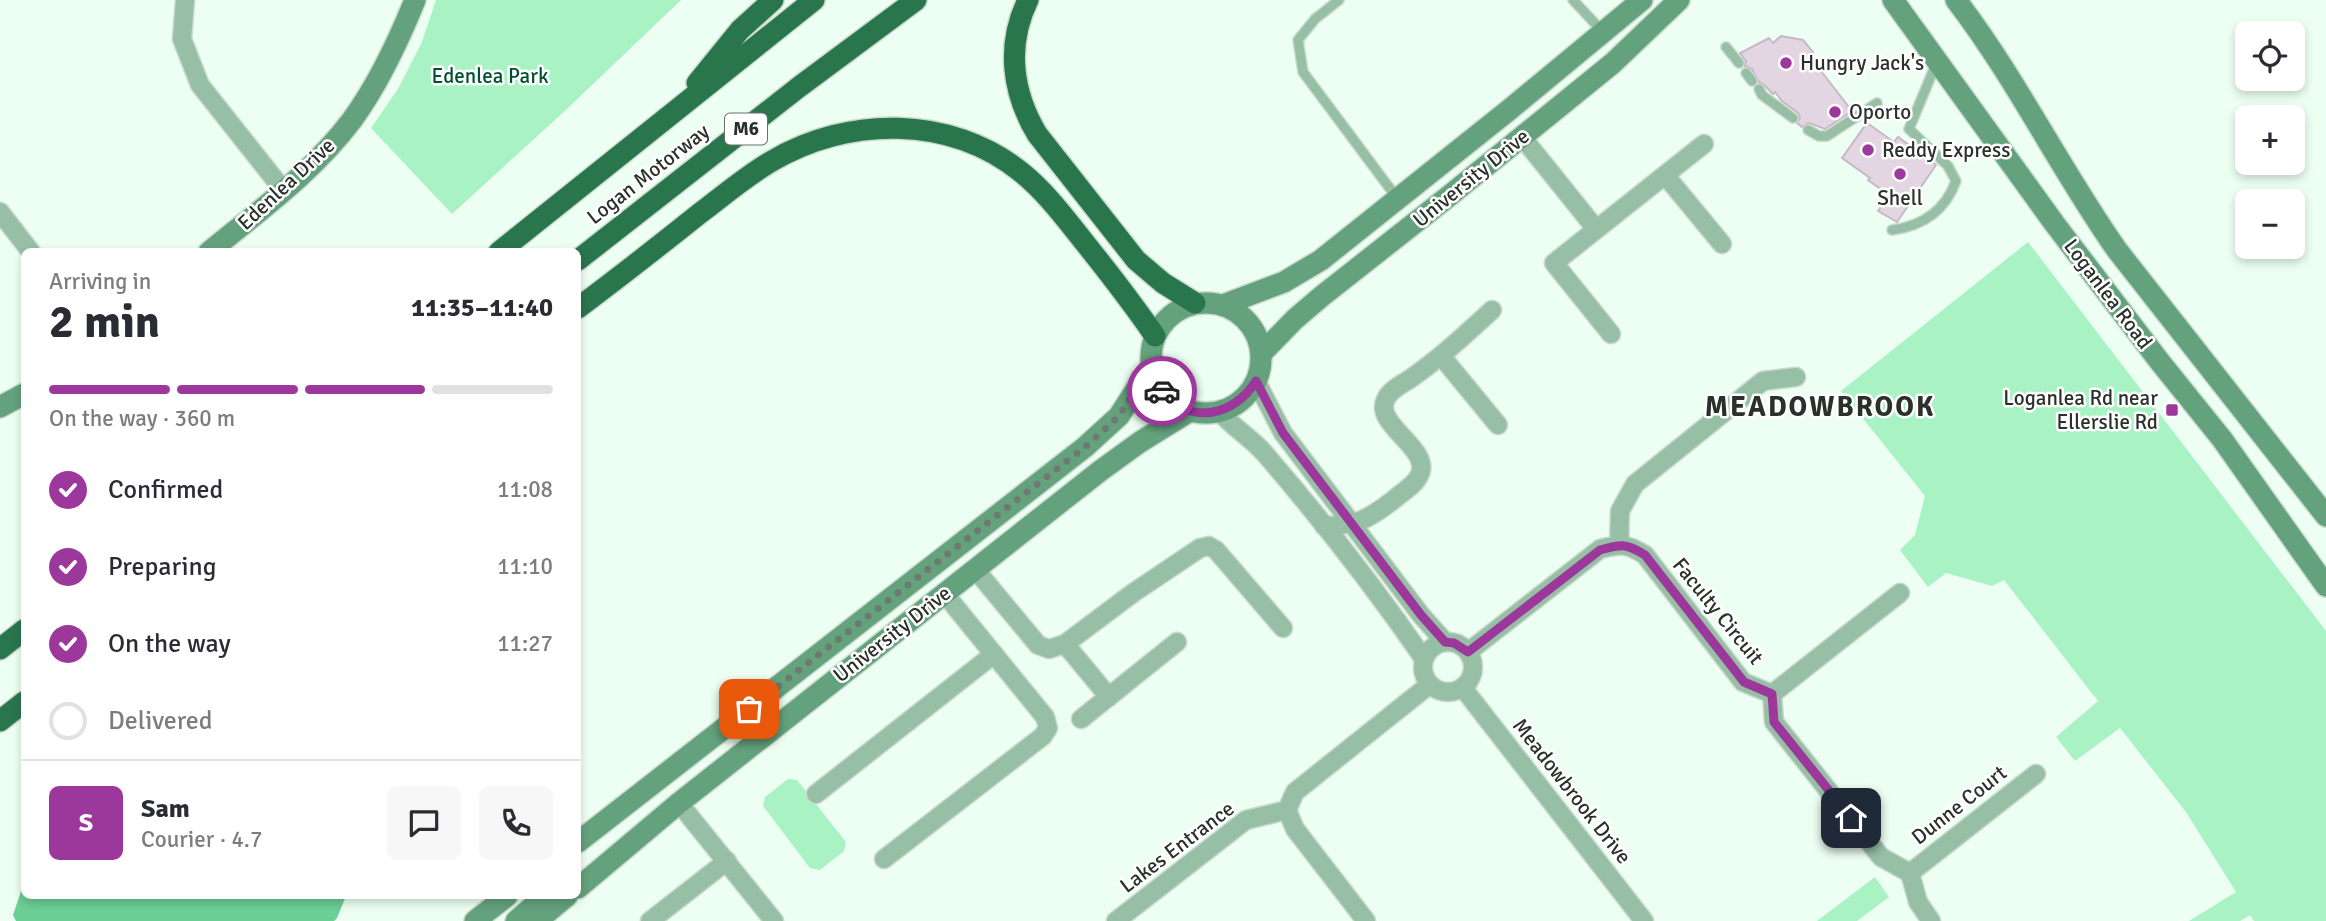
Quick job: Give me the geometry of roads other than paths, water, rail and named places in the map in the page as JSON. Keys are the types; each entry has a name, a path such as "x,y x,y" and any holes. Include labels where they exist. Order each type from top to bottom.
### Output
{"highway":[{"path":"671,114 740,30 773,0"},
{"name":"Logan Motorway","path":"504,248 814,0"},
{"name":"Logan Motorway","path":"581,258 916,0"},
{"path":"1028,0 1018,26 1014,63 1025,114 1037,134 1136,260 1163,283 1195,303"},
{"path":"581,307 770,162 820,138 879,127 906,128 936,132 965,141 993,154 1019,171 1054,205 1126,294 1155,336"},
{"path":"0,649 21,632"},
{"path":"0,721 21,705"}],"main road":[{"name":"Edenlea Drive","path":"214,248 284,191 312,165 352,120 375,85 415,0"},
{"name":"University Drive","path":"1223,304 1265,290 1301,273 1398,199 1642,0"},
{"name":"University Drive","path":"1262,353 1313,304 1613,63 1679,0"},
{"name":"Loganlea Road","path":"1956,0 2117,250 2326,516"},
{"name":"Loganlea Road","path":"1893,1 1938,59 2054,223 2222,439 2326,586"},
{"path":"1195,303 1223,304 1238,312 1250,323 1258,337 1262,353 1261,368 1247,395 1234,405 1219,411 1190,411 1176,404 1164,394 1151,366 1151,350 1155,336 1165,321 1179,310 1195,303"},
{"name":"University Drive","path":"581,840 1085,447 1119,416 1151,366"},
{"path":"0,407 21,396"},
{"name":"University Drive","path":"581,885 679,803 1100,471 1190,411"},
{"name":"University Drive","path":"581,878 601,868"},
{"path":"475,921 503,899"},
{"path":"516,921 542,899"},
{"path":"537,921 563,899"}],"street":[{"path":"185,0 182,39 200,85 284,191"},
{"path":"1522,137 1596,229"},
{"path":"1611,334 1554,263 1704,144"},
{"path":"1665,175 1722,244"},
{"path":"0,212 28,248"},
{"path":"1324,526 1352,525 1375,514 1415,482 1421,474 1421,463 1416,452 1386,417 1383,406 1387,395 1442,357 1492,310"},
{"path":"1442,357 1498,425"},
{"path":"1468,652 1600,550 1619,545 1620,511 1635,484 1763,381 1796,377"},
{"path":"1256,381 1283,433 1421,615 1445,642"},
{"path":"1219,411 1265,454 1324,526 1424,659"},
{"name":"Faculty Circuit","path":"1619,545 1630,545 1645,555 1744,682 1772,694"},
{"path":"975,569 1038,645 1049,649 1065,644 1133,593 1200,548 1209,546 1216,550 1283,628"},
{"path":"884,859 1043,737 1048,728 1045,717 944,593"},
{"path":"1900,593 1772,694 1774,722 1881,857 1910,873 1918,902 1931,921"},
{"path":"1081,719 1177,642"},
{"path":"1445,642 1454,643 1468,652 1472,659 1473,673 1469,682 1452,693 1443,693 1429,685 1422,669 1424,659 1435,645 1445,642"},
{"path":"1065,644 1109,697"},
{"path":"816,794 994,654"},
{"path":"1366,921 1295,829 1287,810 1295,792 1429,685"},
{"name":"Meadowbrook Drive","path":"1463,688 1644,921"},
{"name":"Dunne Court","path":"1910,873 2036,774"},
{"path":"679,803 774,921"},
{"name":"Lakes Entrance","path":"1116,921 1246,820 1287,810"},
{"path":"650,921 727,860"}],"lane":[{"path":"1339,0 1315,19 1298,40 1303,72 1398,199"},
{"path":"1573,0 1603,33"},
{"path":"1726,47 1739,63"},
{"path":"1892,230 1912,227 1941,208 1956,181 1948,166 1909,129 1938,59"},
{"path":"1746,73 1762,94 1793,118"},
{"path":"1808,130 1819,136 1827,136 1877,103"}],"place":[{"name":"Hungry Jack's","path":"1786,63"},
{"name":"Oporto","path":"1835,112"},
{"name":"Reddy Express","path":"1868,150"},
{"name":"Shell","path":"1900,174"},
{"name":"Loganlea Rd near Ellerslie Rd","path":"2172,410"}],"district":[{"name":"MEADOWBROOK","path":"1820,407"}],"park label":[{"name":"Edenlea Park","path":"490,76"}]}
